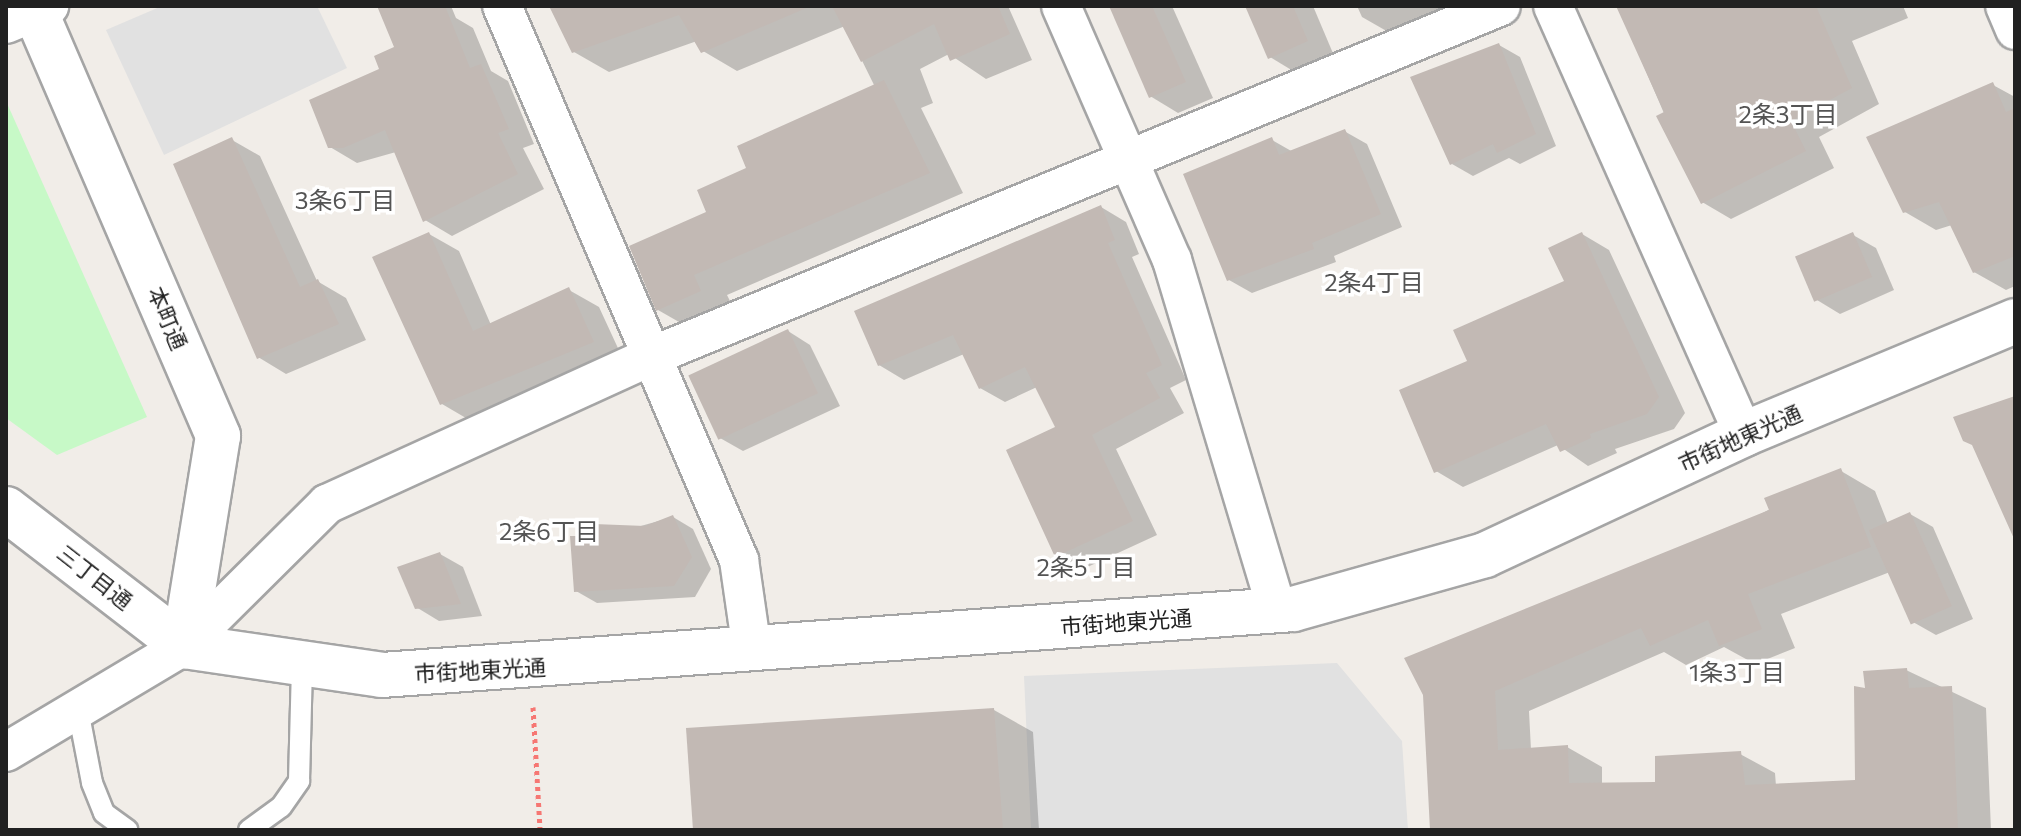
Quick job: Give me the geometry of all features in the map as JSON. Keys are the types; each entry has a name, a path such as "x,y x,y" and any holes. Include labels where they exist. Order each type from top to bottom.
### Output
{"street":[{"path":"502,6 739,560 752,650"},
{"path":"1061,6 1172,260 1277,610"},
{"path":"6,752 184,646 327,504 652,356 1501,6"},
{"path":"1553,6 1744,434"},
{"path":"2005,6 2015,30"},
{"name":"本町通","path":"31,12 218,436 184,646"},
{"name":"市街地東光通","path":"184,646 382,675 1277,610 1485,555 1744,434 2015,321"},
{"name":"三丁目通","path":"6,509 184,646"}],"lane":[{"path":"249,830 281,807 299,781 302,665"},
{"path":"78,710 104,813 127,830"}],"path":[{"path":"533,706 540,830"}],"green space":[{"path":"6,101 147,417 57,455 6,418"}],"shaded area":[{"path":"162,6 317,6 347,68 164,155 106,30"},
{"path":"1337,663 1402,741 1408,830 1031,830 1024,676"}],"building":[{"path":"377,6 445,6 470,68 481,64 509,129 498,133 518,174 423,222 385,130 343,148 328,148 309,100 379,69 374,56 394,47"},
{"path":"549,6 811,6 701,53 679,15 572,53"},
{"path":"832,6 998,6 1010,34 950,61 934,24 861,62"},
{"path":"1109,6 1152,6 1186,82 1149,98"},
{"path":"1245,6 1293,6 1308,41 1268,59"},
{"path":"1616,6 1816,6 1852,88 1791,121 1806,151 1701,204 1656,116 1664,112"},
{"path":"1499,43 1536,134 1497,153 1493,144 1450,165 1410,77"},
{"path":"884,80 930,173 694,275 701,291 656,311 629,246 706,212 697,190 746,168 737,146"},
{"path":"1993,82 2006,112 2015,108 2015,256 1973,273 1939,202 1903,213 1866,137"},
{"path":"1345,129 1381,214 1312,243 1314,249 1227,281 1183,174 1272,137 1279,155"},
{"path":"232,137 300,287 318,279 339,324 257,359 173,164"},
{"path":"1101,205 1115,240 1108,243 1162,365 1146,373 1160,398 1092,435 1133,521 1055,557 1006,450 1055,427 1025,367 979,389 953,335 878,366 854,311"},
{"path":"429,232 473,331 569,287 594,342 440,405 372,257"},
{"path":"1582,232 1659,397 1647,414 1590,434 1591,438 1560,452 1546,424 1434,473 1399,390 1467,361 1453,330 1564,281 1548,248"},
{"path":"1853,232 1872,277 1814,302 1795,257"},
{"path":"788,329 818,393 718,440 688,375"},
{"path":"2015,396 2015,541 1972,445 1963,441 1953,417"},
{"path":"1841,468 1871,547 1748,594 1762,629 1719,646 1708,620 1650,646 1641,628 1495,691 1498,750 1568,745 1569,783 1655,782 1655,756 1741,751 1745,785 1855,780 1854,686 1865,688 1863,671 1907,668 1909,688 1952,686 1958,830 1430,830 1423,695 1404,658 1769,510 1764,498"},
{"path":"1910,512 1952,606 1911,624 1869,530"},
{"path":"673,515 692,557 674,586 574,592 570,536 592,536 594,524 645,526"},
{"path":"440,552 461,604 415,609 397,567"},
{"path":"994,708 1003,830 693,830 686,728"}],"district":[{"name":"2条3丁目","path":"1788,114"},
{"name":"3条6丁目","path":"345,200"},
{"name":"2条4丁目","path":"1374,282"},
{"name":"2条6丁目","path":"549,531"},
{"name":"2条5丁目","path":"1086,567"},
{"name":"1条3丁目","path":"1737,672"}]}
